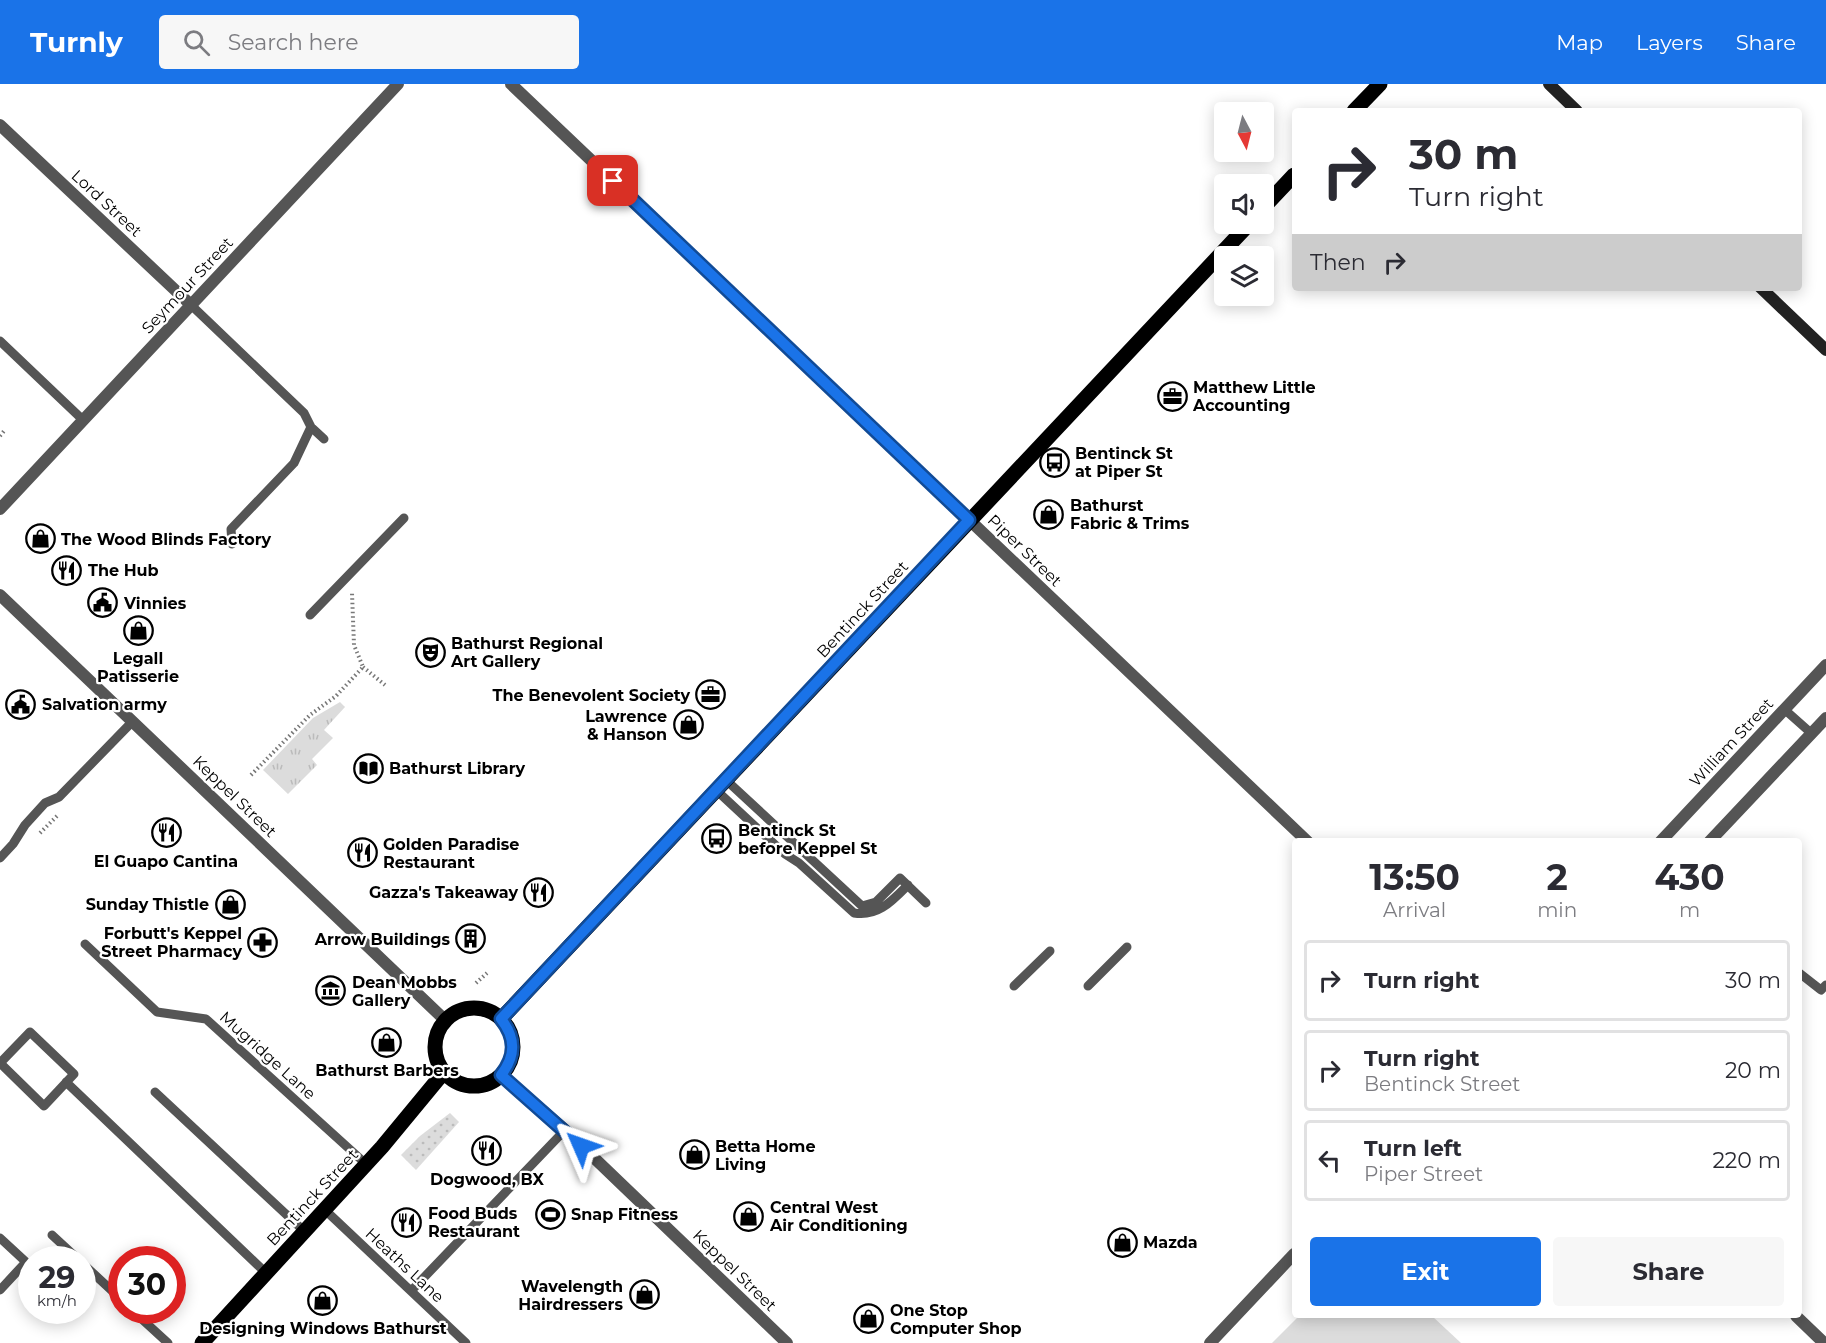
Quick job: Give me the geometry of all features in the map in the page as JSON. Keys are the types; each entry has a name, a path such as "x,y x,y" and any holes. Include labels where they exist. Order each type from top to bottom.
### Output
{"main road":[{"path":"1357,108 1380,84"},
{"path":"1549,84 1574,108"},
{"path":"1274,196 1292,177"},
{"name":"Bentinck Street","path":"501,1019 1240,234"},
{"path":"1764,291 1826,350"},
{"path":"467,1009 491,1012 501,1019 509,1029 513,1047 509,1065 501,1075 491,1083 479,1086 454,1081 444,1072 438,1063 435,1041 446,1021 455,1013 467,1009"},
{"name":"Bentinck Street","path":"202,1343 366,1164 444,1072"}],"street":[{"name":"Seymour Street","path":"0,509 398,84"},
{"name":"Piper Street","path":"511,84 1304,838"},
{"name":"Lord Street","path":"0,125 191,305"},
{"name":"Keppel Street","path":"0,595 446,1021"},
{"name":"William Street","path":"1664,838 1826,664"},
{"path":"1713,838 1826,718"},
{"name":"Keppel Street","path":"501,1075 565,1130 787,1343"},
{"path":"1210,1343 1292,1256"},
{"path":"1798,1318 1824,1343"}],"lane":[{"path":"191,305 304,413 311,427 324,439"},
{"path":"0,341 83,420"},
{"path":"232,544 231,529 294,463 311,427"},
{"path":"310,615 404,518"},
{"path":"1784,709 1811,734"},
{"path":"0,858 45,803 59,797 133,721"},
{"path":"721,785 854,913 873,914 882,909 908,885"},
{"path":"721,785 862,906 876,902 900,878 926,903"},
{"name":"Mugridge Lane","path":"85,944 157,1012 206,1019 366,1164"},
{"path":"1088,986 1127,947"},
{"path":"1014,986 1050,951"},
{"path":"1802,975 1821,990 1826,985"},
{"path":"30,1032 74,1074 66,1082 44,1106 0,1063 30,1032"},
{"path":"66,1082 266,1273"},
{"path":"155,1092 304,1231"},
{"path":"411,1291 565,1130"},
{"name":"Heaths Lane","path":"324,1209 466,1343"},
{"path":"52,1235 64,1246"},
{"path":"0,1238 26,1263 0,1290"},
{"path":"96,1276 108,1287"},
{"path":"147,1324 168,1343"}],"path":[{"path":"0,436 4,431"},
{"path":"352,593 354,645 363,667 385,686"},
{"path":"251,775 310,715 336,696 363,667"},
{"path":"476,983 487,974"}],"green space":[{"path":"340,702 345,707 324,730 333,738 312,759 317,765 288,794 263,770 313,718"},
{"path":"450,1113 459,1122 416,1170 401,1155 420,1136"},
{"path":"1297,1318 1434,1318 1461,1343 1272,1343"}],"place":[{"name":"Matthew Little Accounting","path":"1172,396"},
{"name":"Bentinck St at Piper St","path":"1054,462"},
{"name":"Bathurst Fabric & Trims","path":"1049,514"},
{"name":"The Wood Blinds Factory","path":"40,539"},
{"name":"The Hub","path":"67,570"},
{"name":"Vinnies","path":"103,603"},
{"name":"Legall Patisserie","path":"138,630"},
{"name":"Bathurst Regional Art Gallery","path":"430,652"},
{"name":"The Benevolent Society","path":"711,695"},
{"name":"Salvation army","path":"21,704"},
{"name":"Lawrence & Hanson","path":"688,725"},
{"name":"Bathurst Library","path":"368,768"},
{"name":"El Guapo Cantina","path":"166,833"},
{"name":"Bentinck St before Keppel St","path":"717,839"},
{"name":"Golden Paradise Restaurant","path":"362,853"},
{"name":"Gazza's Takeaway","path":"539,892"},
{"name":"Sunday Thistle","path":"230,904"},
{"name":"Arrow Buildings","path":"471,939"},
{"name":"Forbutt's Keppel Street Pharmacy","path":"263,942"},
{"name":"Dean Mobbs Gallery","path":"331,991"},
{"name":"Bathurst Barbers","path":"387,1042"},
{"name":"Dogwood, BX","path":"487,1151"},
{"name":"Betta Home Living","path":"694,1155"},
{"name":"Snap Fitness","path":"550,1214"},
{"name":"Central West Air Conditioning","path":"749,1216"},
{"name":"Food Buds Restaurant","path":"407,1222"},
{"name":"Mazda","path":"1122,1242"},
{"name":"Wavelength Hairdressers","path":"644,1295"},
{"name":"Designing Windows Bathurst","path":"323,1300"},
{"name":"One Stop Computer Shop","path":"869,1319"}],"route":[{"path":"581,1146 501,1075 509,1065 513,1053 513,1041 509,1029 501,1019 969,520 613,181"}]}
